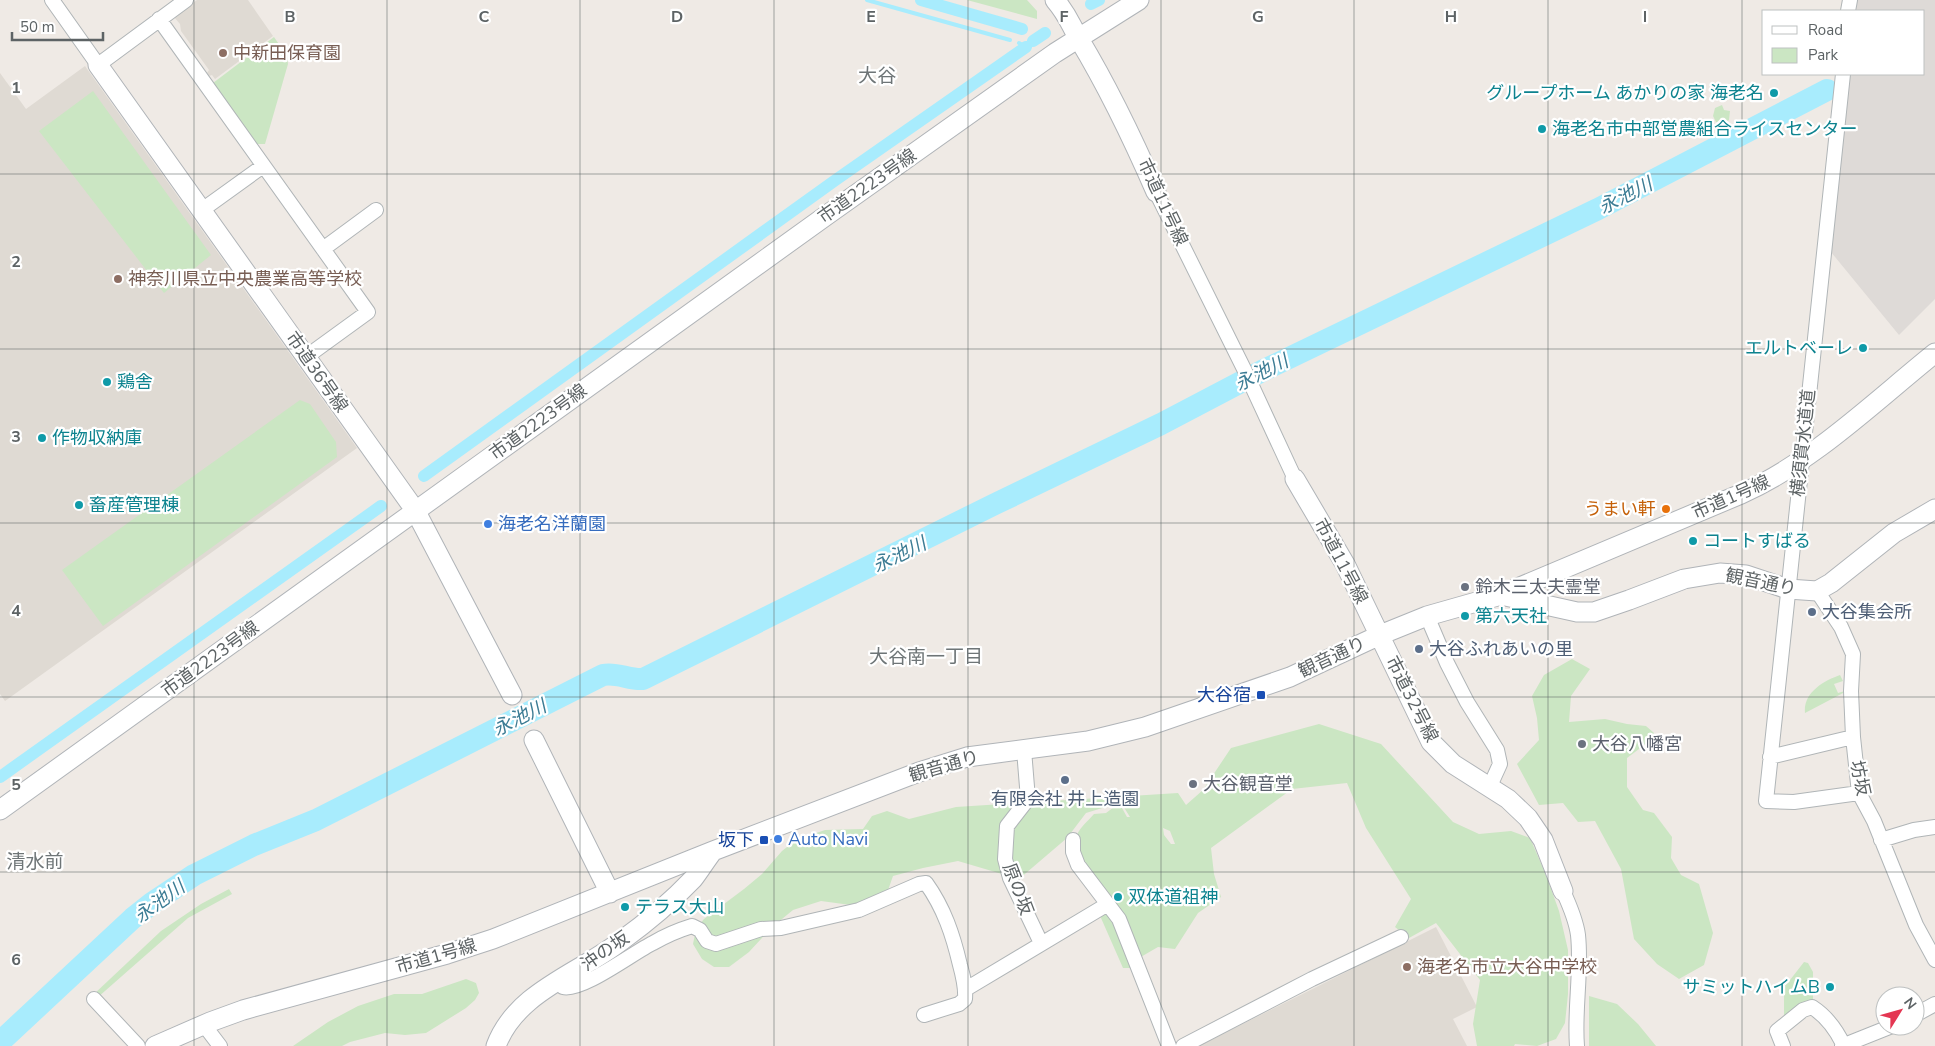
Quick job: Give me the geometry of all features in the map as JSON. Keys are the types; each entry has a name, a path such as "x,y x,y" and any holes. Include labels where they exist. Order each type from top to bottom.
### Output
{"street":[{"path":"52,0 98,65 186,0"},
{"path":"1044,0 1060,21 1078,37"},
{"path":"1055,0 1068,16 1078,37"},
{"name":"市道2223号線","path":"0,810 827,214 1078,37 1139,0"},
{"path":"159,19 368,312 306,357"},
{"name":"市道11号線","path":"1078,37 1117,104 1156,192 1295,479 1338,551 1380,634"},
{"name":"市道36号線","path":"98,65 415,510 512,695"},
{"name":"横須賀水道道","path":"1842,80 1766,801 1794,802 1859,793"},
{"path":"202,210 263,166"},
{"path":"323,249 376,210"},
{"name":"市道1号線","path":"1500,595 1774,479 1801,461 1935,353"},
{"name":"観音通り","path":"713,851 919,772 967,757 1088,741 1145,727 1290,677 1380,634 1427,616 1500,595 1577,612 1588,612 1614,606 1684,579 1709,573 1746,575 1788,589 1817,591 1831,583 1894,533 1935,509"},
{"name":"坊坂","path":"1817,591 1842,628 1853,654 1851,691 1853,737 1859,793 1881,840 1916,925 1935,960"},
{"path":"1427,616 1467,702 1498,750 1500,764 1490,786"},
{"name":"市道32号線","path":"1380,634 1431,742 1452,764 1490,786 1518,807 1533,824 1543,840 1563,891"},
{"path":"1770,757 1853,737"},
{"path":"534,740 610,893"},
{"name":"原の坂","path":"1024,750 1028,799 1007,826 1005,859 1010,878 1041,943"},
{"path":"1881,840 1914,830 1935,827"},
{"path":"1073,840 1073,852 1078,865 1119,920 1169,1046"},
{"name":"市道1号線","path":"155,1046 243,1010 447,954 494,939 713,851"},
{"name":"沖の坂","path":"496,1046 500,1034 527,1001 613,948 647,921 693,878 713,851"},
{"path":"559,981 563,987 568,989 578,986 651,944 692,926 700,930 707,941 716,944 761,930 781,928 859,910 919,884 926,883 944,912 954,936 966,989 965,999 959,1004 924,1015"},
{"path":"1563,891 1577,932 1580,969 1577,1005 1577,1046"},
{"path":"966,989 1108,904"},
{"path":"1183,1046 1312,979 1400,937"},
{"path":"94,999 138,1046"},
{"path":"1783,1046 1777,1031 1803,1010 1812,1007 1820,1012 1839,1035 1843,1046 1875,1033"},
{"path":"204,1025 220,1046"}],"shaded area":[{"name":"中新田保育園","path":"197,0 248,0 273,36 215,79 207,73 209,70 181,31 180,24 174,17"},
{"path":"1857,0 1935,0 1935,299 1899,335 1831,252 1850,75 1925,75 1925,10 1856,10"},
{"name":"神奈川県立中央農業高等学校","path":"85,66 357,448 5,701 0,694 0,73 26,109"},
{"name":"海老名市立大谷中学校","path":"1436,927 1477,1007 1453,1019 1467,1046 1199,1046"}],"green space":[{"path":"967,0 1027,0 1037,11 1037,19"},
{"path":"274,37 287,56 288,64 265,144 257,144 213,83"},
{"path":"93,91 211,255 164,293 39,131"},
{"path":"1722,105 1724,110 1730,111 1729,120 1723,124 1716,122 1713,116 1715,108"},
{"path":"300,400 310,404 336,442 337,457 103,626 62,570"},
{"path":"1572,659 1590,669 1571,696 1569,722 1605,719 1646,726 1654,733 1651,740 1627,758 1627,787 1643,810 1654,813 1672,837 1671,858 1681,875 1699,884 1713,933 1704,965 1679,979 1657,964 1634,939 1621,869 1595,821 1578,822 1563,803 1539,805 1517,764 1539,740 1532,696 1544,675"},
{"path":"1840,675 1843,681 1834,684 1838,693 1845,692 1805,713 1807,699 1815,689"},
{"path":"1319,724 1381,744 1453,822 1479,834 1511,831 1530,838 1559,911 1568,950 1568,994 1565,1023 1556,1039 1537,1046 1515,1044 1514,1046 1477,1046 1473,1024 1480,980 1436,923 1409,938 1395,927 1411,899 1366,828 1347,783 1292,789 1211,848 1214,874 1221,897 1198,913 1175,949 1158,947 1139,958 1131,968 1123,968 1101,918 1105,893 1085,866 1077,849 1076,842 1080,829 1094,814 1106,813 1114,807 1122,808 1127,817 1130,817 1123,806 1112,805 1086,813 1067,838 1019,879 958,861 893,876 887,893 858,906 821,901 793,910 771,928 749,952 729,967 714,967 702,959 693,944 696,929 704,919 762,874 782,851 796,840 825,830 863,829 872,816 887,811 909,819 956,807 1178,793 1186,805 1203,790 1231,748","holes":["1163,828 1170,831 1175,844 1171,844 1164,835"]},
{"path":"229,889 232,894 188,918 97,998 93,995 161,931 201,904"},
{"path":"1804,962 1808,963 1813,972 1813,1004 1784,1019 1784,985"},
{"path":"466,979 476,983 479,993 475,1000 466,1008 426,1033 405,1035 385,1033 350,1042 342,1046 293,1046 328,1022 358,1006 394,994 422,994"},
{"path":"1589,996 1617,1004 1638,1024 1656,1046 1589,1046"}],"waterway":[{"path":"867,0 1010,40"},
{"path":"921,0 1022,29"},
{"path":"1091,4 1099,0"},
{"path":"1033,41 1045,33"},
{"path":"1019,43 1026,47"},
{"path":"424,476 837,179 1026,47"},
{"name":"永池川","path":"0,1042 133,918 194,875 254,845 316,820 603,675 613,674 643,679 995,504 1161,424 1262,371 1598,209 1827,90"},
{"path":"0,777 381,506"}],"place":[{"name":"中新田保育園","path":"223,53"},
{"name":"グループホーム あかりの家 海老名","path":"1774,93"},
{"name":"海老名市中部営農組合ライスセンター","path":"1542,129"},
{"name":"神奈川県立中央農業高等学校","path":"118,279"},
{"name":"エルトベーレ","path":"1863,348"},
{"name":"鶏舎","path":"107,382"},
{"name":"作物収納庫","path":"42,438"},
{"name":"畜産管理棟","path":"79,505"},
{"name":"うまい軒","path":"1666,509"},
{"name":"海老名洋蘭園","path":"488,524"},
{"name":"コートすばる","path":"1693,541"},
{"name":"鈴木三太夫霊堂","path":"1465,587"},
{"name":"大谷集会所","path":"1812,612"},
{"name":"第六天社","path":"1465,616"},
{"name":"大谷ふれあいの里","path":"1419,649"},
{"name":"大谷宿","path":"1261,695"},
{"name":"大谷八幡宮","path":"1582,744"},
{"name":"有限会社 井上造園","path":"1065,780"},
{"name":"大谷観音堂","path":"1193,784"},
{"name":"Auto Navi","path":"778,839"},
{"name":"坂下","path":"764,840"},
{"name":"双体道祖神","path":"1118,897"},
{"name":"テラス大山","path":"625,907"},
{"name":"海老名市立大谷中学校","path":"1407,967"},
{"name":"サミットハイムB","path":"1830,987"}],"district":[{"name":"大谷","path":"877,75"},
{"name":"大谷南一丁目","path":"926,656"},
{"name":"清水前","path":"35,861"}]}
